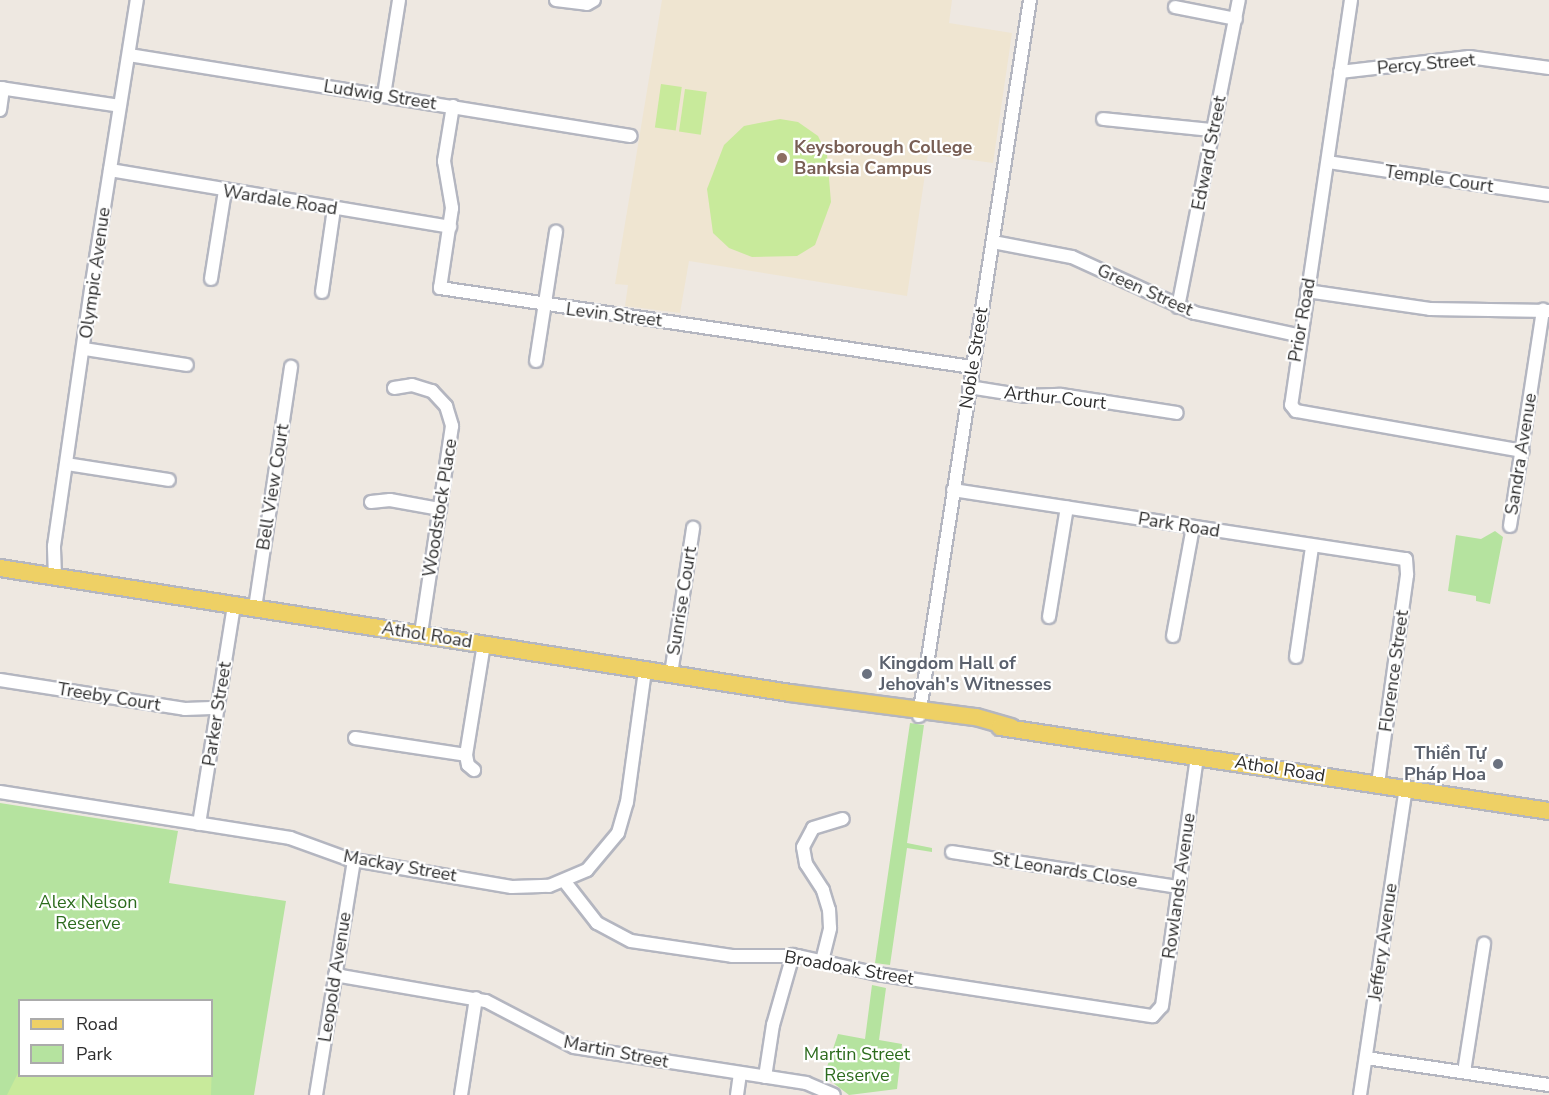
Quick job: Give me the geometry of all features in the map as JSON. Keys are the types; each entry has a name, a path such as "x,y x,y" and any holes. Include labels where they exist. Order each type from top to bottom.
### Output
{"main road":[{"name":"Athol Road","path":"0,568 1549,811"}],"street":[{"name":"Olympic Avenue","path":"50,576 137,0"},
{"path":"384,95 399,0"},
{"path":"556,0 587,4 594,0"},
{"name":"Noble Street","path":"919,712 1030,0"},
{"name":"Edward Street","path":"1178,307 1239,0"},
{"name":"Prior Road","path":"1351,0 1328,162 1298,335 1290,395 1291,405 1296,411 1522,451"},
{"path":"1175,7 1236,19"},
{"name":"Ludwig Street","path":"129,55 631,136"},
{"name":"Percy Street","path":"1340,72 1469,57 1549,68"},
{"path":"0,110 2,88 120,106"},
{"name":"Levin Street","path":"453,106 444,161 453,208 440,288 546,306 720,327 972,367"},
{"path":"1103,119 1212,130"},
{"name":"Temple Court","path":"1328,162 1549,195"},
{"name":"Wardale Road","path":"110,170 450,227"},
{"path":"211,279 225,191"},
{"path":"322,292 334,209"},
{"path":"536,361 556,232"},
{"name":"Green Street","path":"993,242 1072,256 1178,307 1213,318 1298,335"},
{"path":"1307,291 1430,309 1546,311"},
{"name":"Sandra Avenue","path":"1510,526 1546,311"},
{"path":"85,349 187,365"},
{"name":"Bell View Court","path":"255,608 291,367"},
{"name":"Woodstock Place","path":"394,388 412,385 427,388 443,400 450,413 452,433 421,634"},
{"name":"Arthur Court","path":"969,387 1026,396 1061,395 1177,413"},
{"path":"67,464 169,480"},
{"name":"Park Road","path":"952,490 1312,547 1406,559"},
{"path":"371,502 390,500 440,509"},
{"path":"1049,617 1066,507"},
{"path":"1173,636 1193,527"},
{"name":"Sunrise Court","path":"670,674 693,528"},
{"path":"1296,657 1312,547"},
{"name":"Florence Street","path":"1378,784 1407,575 1406,559"},
{"name":"Parker Street","path":"199,824 234,604"},
{"path":"474,770 468,765 466,755 484,644"},
{"name":"Mackay Street","path":"0,792 299,840 354,860 522,888 565,882 596,863 614,841 622,822 645,670"},
{"name":"Treeby Court","path":"0,680 185,709 218,708"},
{"path":"356,738 466,755"},
{"name":"Rowlands Avenue","path":"1157,1014 1162,1006 1197,756"},
{"name":"Jeffery Avenue","path":"1360,1095 1406,788"},
{"path":"822,961 830,928 829,910 823,890 806,864 803,847 813,828 843,819"},
{"name":"St Leonards Close","path":"952,852 1179,887"},
{"name":"Leopold Avenue","path":"316,1095 354,860"},
{"name":"Broadoak Street","path":"565,882 597,923 631,941 732,956 793,955 889,976 1148,1016 1157,1014"},
{"path":"1464,1072 1484,944"},
{"path":"765,1077 774,1018 793,955"},
{"name":"Martin Street","path":"335,975 476,998 502,1007 551,1038 574,1047 814,1084 834,1095"},
{"path":"461,1095 476,998"},
{"path":"1366,1058 1549,1085"},
{"path":"737,1095 740,1074"}],"shaded area":[{"name":"Keysborough College Banksia Campus","path":"662,0 952,0 949,23 1012,33 993,163 928,154 907,296 689,261 680,313 625,306 628,285 615,284"}],"green space":[{"path":"661,84 682,87 676,130 655,128"},
{"path":"685,89 707,92 701,135 679,132"},
{"path":"780,119 798,122 818,136 827,155 831,202 815,245 797,256 752,257 729,248 713,233 707,189 724,145 744,126"},
{"path":"1495,531 1503,537 1490,604 1476,601 1476,596 1448,591 1456,535 1481,539"},
{"path":"910,723 924,725 907,843 932,848 932,852 907,848 890,965 875,963"},
{"name":"Alex Nelson Reserve","path":"0,803 178,831 169,883 286,901 254,1095 0,1095"},
{"name":"Martin Street Reserve","path":"872,985 886,988 879,1040 902,1044 897,1089 849,1095 824,1076 838,1034 865,1039"},
{"path":"18,1073 18,1077 212,1077 211,1095 7,1095"}],"place":[{"name":"Keysborough College Banksia Campus","path":"782,158"},
{"name":"Kingdom Hall of Jehovah's Witnesses","path":"867,674"},
{"name":"Thiền Tự Pháp Hoa","path":"1498,764"}]}
